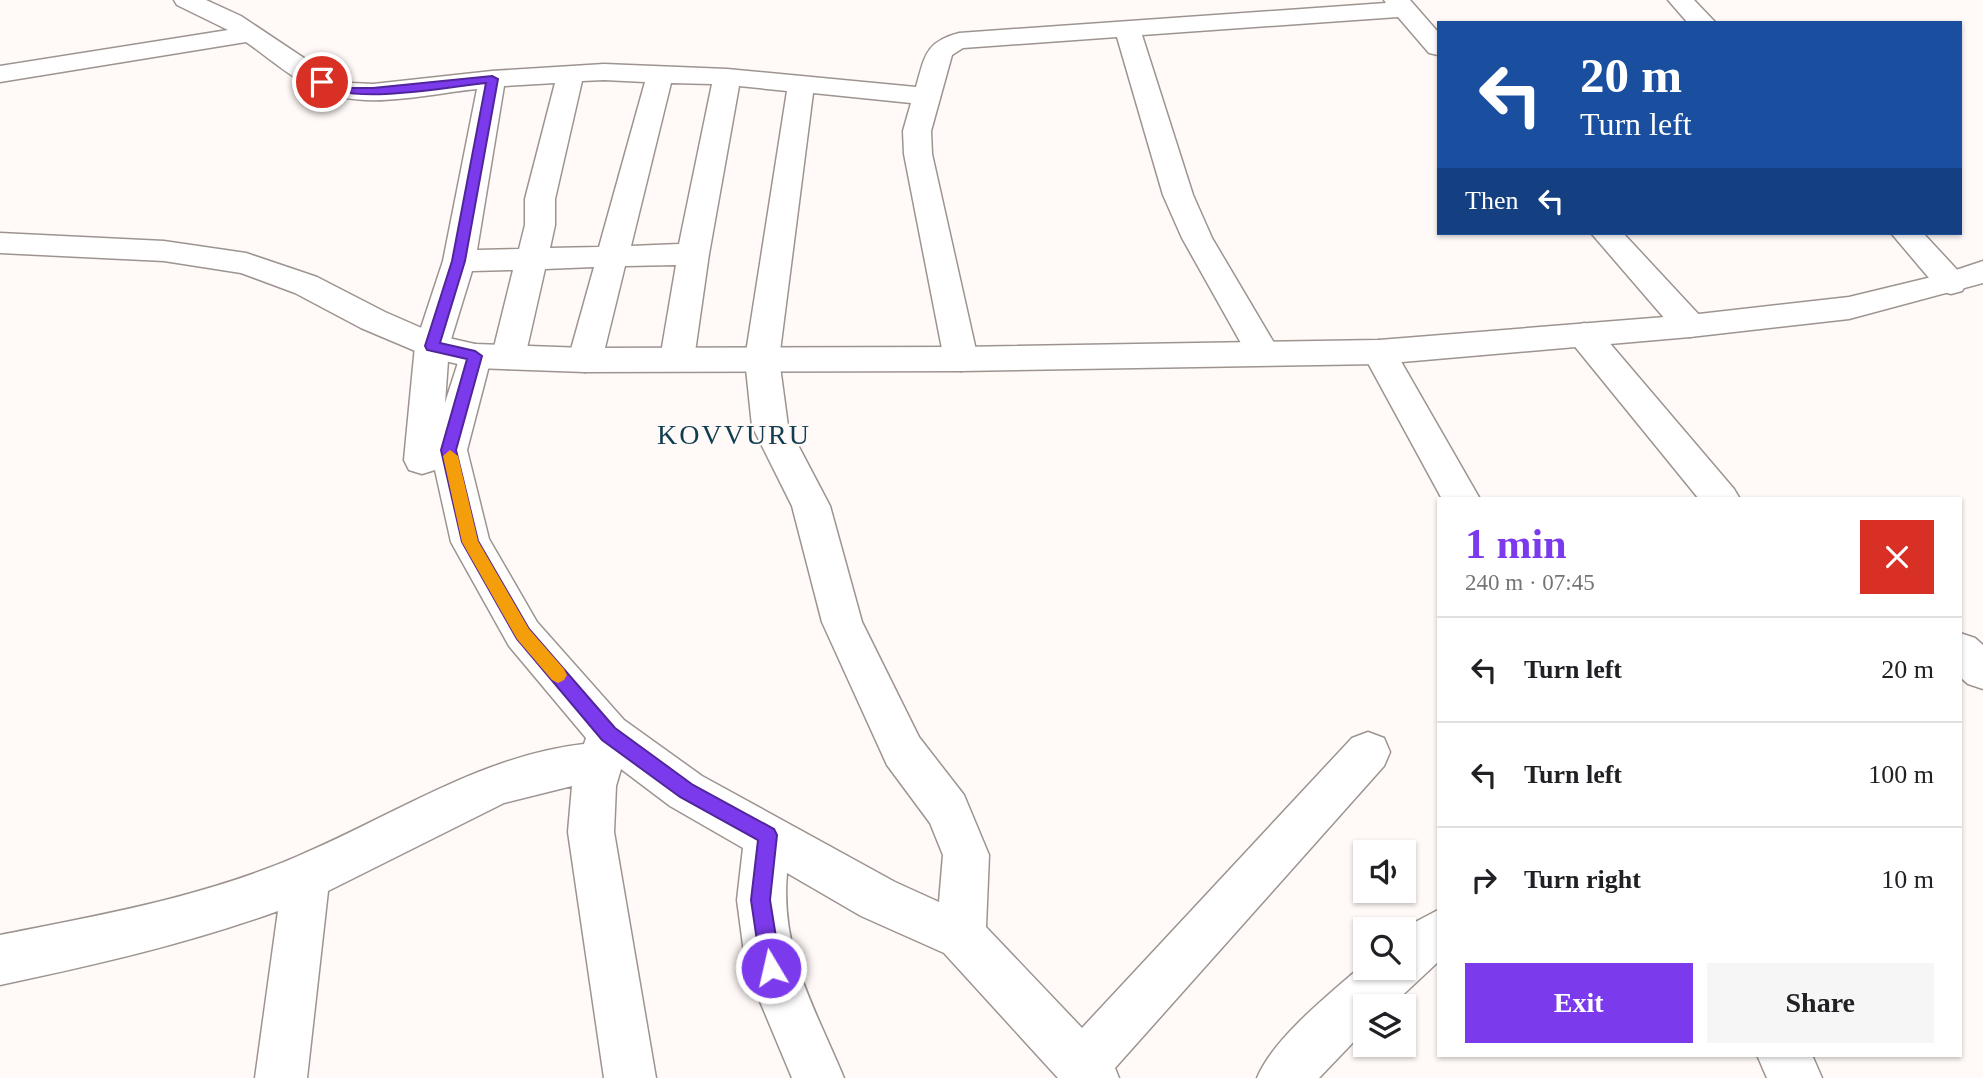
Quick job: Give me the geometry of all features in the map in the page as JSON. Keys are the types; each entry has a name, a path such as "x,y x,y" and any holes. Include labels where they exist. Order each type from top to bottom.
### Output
{"street":[{"path":"186,0 232,21 322,82 349,91 373,92 492,79 604,72 727,77 929,96"},
{"path":"1680,0 1701,21"},
{"path":"961,359 918,154 917,131 939,54 945,46 958,41 1400,5 1437,46"},
{"path":"1127,29 1178,195 1197,238 1263,354"},
{"path":"0,74 250,34"},
{"path":"585,360 660,74"},
{"path":"570,75 540,199 540,225 531,260 492,356 449,450 470,542 523,634 605,748 768,835 878,899 961,936 1088,1072 1368,752"},
{"path":"677,359 693,254 727,77"},
{"path":"422,460 432,346 459,261 492,79"},
{"path":"801,85 762,359 770,426 811,506 842,622 902,751 948,810 966,855 961,936"},
{"path":"1607,235 1690,327"},
{"path":"1908,235 1951,284"},
{"path":"0,243 164,251 246,263 306,285 373,320 432,346 492,356 585,360 961,359 1379,352 1690,327 1849,308 1951,284 1983,271"},
{"path":"459,261 693,254"},
{"path":"1584,335 1719,497"},
{"path":"1379,352 1460,497"},
{"path":"0,960 115,936 208,911 306,877 496,784 553,768 605,748"},
{"path":"605,748 593,786 591,832 630,1078"},
{"path":"768,835 761,900 771,968 818,1078"},
{"path":"281,1078 306,877"},
{"path":"1416,950 1437,935"},
{"path":"1283,1078 1344,1015 1383,980"},
{"path":"1784,1057 1796,1078"}],"slow traffic":[{"path":"450,456 470,542 523,634 558,675"}],"district":[{"name":"KOVVURU","path":"734,434"}],"route":[{"path":"322,82 349,91 373,92 492,79 459,261 432,346 475,356 449,450 470,542 523,634 608,734 687,791 768,835 761,900 771,968"}]}
